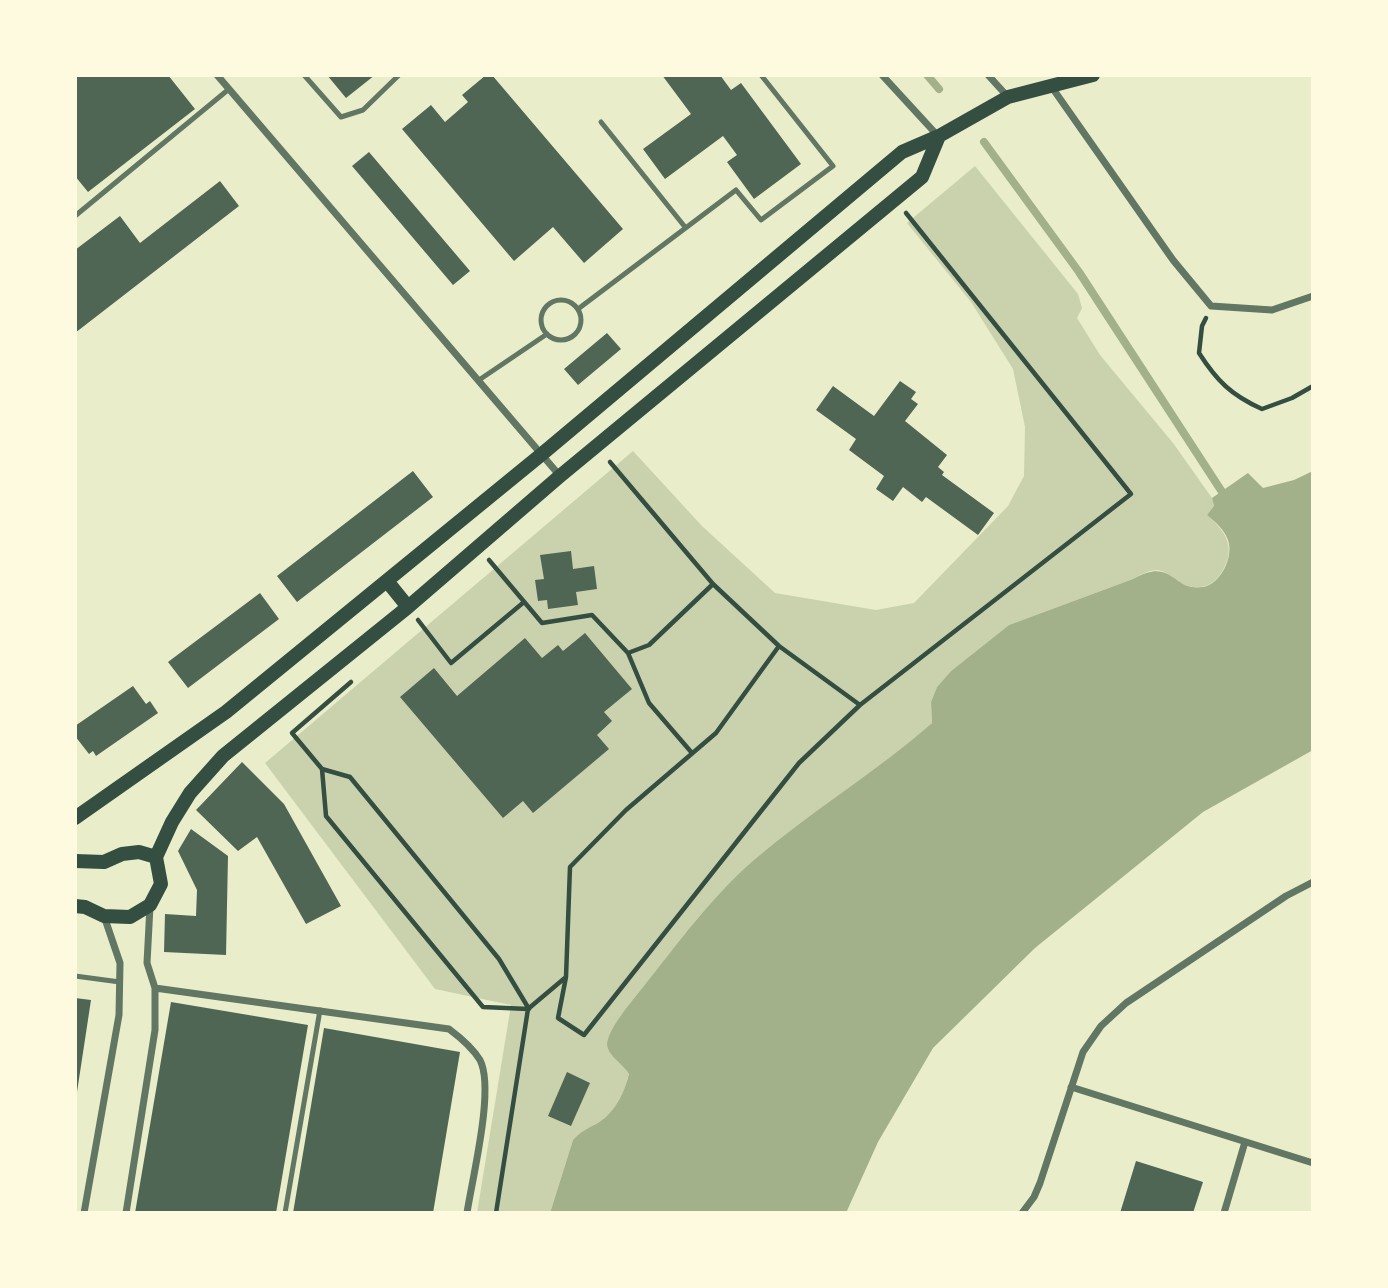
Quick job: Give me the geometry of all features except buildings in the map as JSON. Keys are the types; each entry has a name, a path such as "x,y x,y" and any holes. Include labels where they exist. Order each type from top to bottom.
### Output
{"main road":[{"path":"75,817 226,712 542,454 902,152 939,136 1008,97 1093,75"},
{"path":"75,906 85,907 104,916 130,917 150,905 161,884 156,857 172,822 190,793 223,755 408,607 560,476 922,177 939,136"},
{"path":"387,581 408,607"},
{"path":"75,861 104,862 122,854 139,852 156,857"}],"street":[{"path":"217,75 560,476"},
{"path":"882,75 939,136"},
{"path":"988,75 1008,97"},
{"path":"1051,86 1173,260 1211,306 1272,310 1313,296"},
{"path":"1022,1213 1040,1183 1083,1052 1101,1026 1126,1003 1286,896 1313,881"},
{"path":"125,1213 155,1030 155,988 147,963 150,905"},
{"path":"84,1213 119,1015 120,963 104,916"},
{"path":"155,988 449,1029 468,1043 481,1062 486,1093 467,1213"},
{"path":"1071,1087 1313,1163"},
{"path":"1224,1213 1245,1142"}],"lane":[{"path":"304,75 341,117 363,110 399,75"},
{"path":"578,309 736,190 761,220 832,166 761,75"},
{"path":"75,216 229,89"},
{"path":"601,122 685,227"},
{"path":"563,300 569,301 578,309 582,320 579,331 574,336 557,340 547,334 541,321 547,306 563,300"},
{"path":"479,380 547,334"},
{"path":"75,976 120,982"},
{"path":"285,1213 320,1010"}],"path":[{"path":"779,646 716,733 626,810 570,867 566,978 558,1018 584,1035 799,763 860,705 1131,494 895,200"},
{"path":"1211,306 1202,326 1199,353 1214,376 1238,398 1262,409 1292,398 1313,386"},
{"path":"610,462 713,584 779,646 860,705"},
{"path":"489,560 542,623 592,615 628,653 649,702 692,753"},
{"path":"628,653 649,645 713,584"},
{"path":"408,607 451,663 524,602"},
{"path":"292,733 322,769 350,777 499,959 528,1009 496,1213"},
{"path":"322,769 326,816 483,1007 528,1009 566,978"}],"shaded area":[{"path":"975,166 1078,294 1082,308 1077,318 1100,355 1173,443 1212,498 1214,506 1207,515 1227,539 1229,551 1225,566 1216,580 1203,587 1187,586 1160,571 1148,572 1009,625 951,671 937,687 931,702 932,723 776,841 739,873 696,920 621,1015 611,1031 607,1045 610,1053 629,1074 624,1089 608,1115 573,1140 550,1213 477,1213 511,1005 435,989 265,763 633,451 702,526 775,593 876,610 914,603 1008,506 1024,476 1025,427 1013,369 971,302 907,223"},
{"path":"1313,471 1313,750 1203,812 1035,948 933,1048 878,1142 846,1213 550,1213 573,1140 608,1115 627,1081 629,1074 608,1049 611,1031 682,937 739,873 776,841 932,723 931,702 937,687 951,671 1009,625 1146,573 1165,573 1192,587 1209,585 1220,575 1229,554 1228,540 1224,532 1207,515 1214,506 1212,498 1248,473 1263,488 1294,480"}],"waterway":[{"path":"927,75 939,89"},
{"path":"984,142 1079,272 1226,498"}]}
